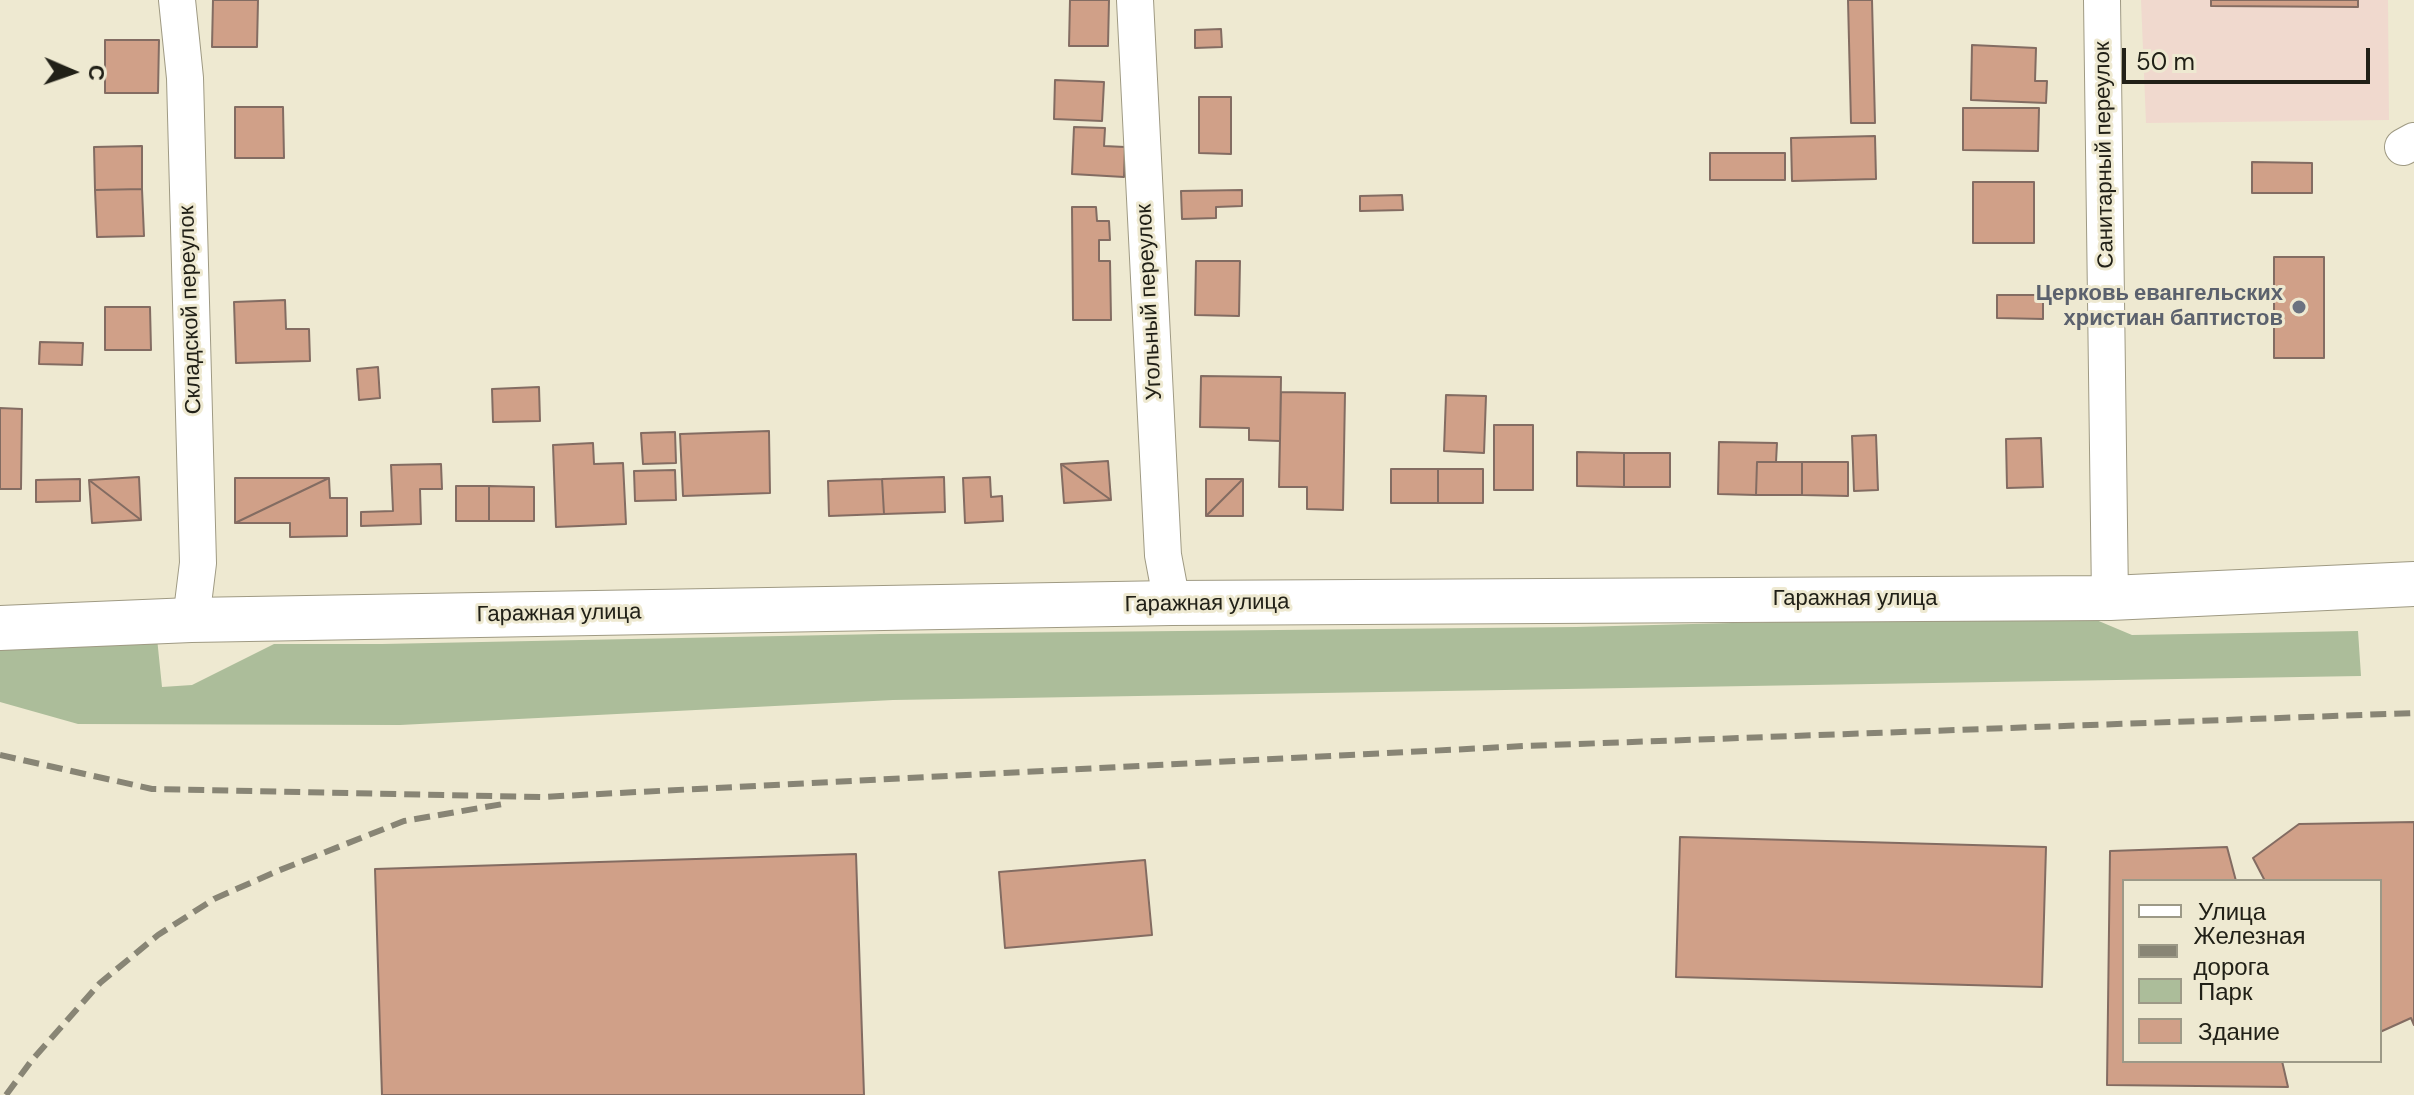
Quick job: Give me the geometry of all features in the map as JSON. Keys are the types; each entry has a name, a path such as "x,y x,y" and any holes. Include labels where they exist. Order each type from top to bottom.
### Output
{"street":[{"name":"Складской переулок","path":"177,0 185,93 198,563 191,620"},
{"name":"Угольный переулок","path":"1135,0 1163,555 1172,603"},
{"name":"Санитарный переулок","path":"2102,0 2110,598"},
{"name":"Гаражная улица","path":"0,628 191,620 1172,603 2110,598 2414,584"}],"shaded area":[{"path":"2141,0 2388,0 2389,120 2146,123"}],"green space":[{"path":"2082,614 2132,635 2358,631 2361,676 893,700 400,725 78,724 0,702 0,650 157,638 162,687 192,685 274,644 1576,627"}],"building":[{"path":"213,0 258,0 257,47 212,47"},
{"path":"1070,0 1109,0 1108,46 1069,46"},
{"path":"1848,0 1872,0 1875,123 1851,123"},
{"path":"2211,0 2358,0 2358,7 2211,6"},
{"path":"1221,29 1222,47 1195,48 1195,30"},
{"path":"105,40 159,40 158,93 105,93"},
{"path":"1972,45 2036,48 2035,81 2047,81 2046,103 1971,100"},
{"path":"1055,80 1104,82 1102,121 1054,119"},
{"path":"1199,97 1231,97 1231,154 1199,153"},
{"path":"235,107 283,107 284,158 235,158"},
{"path":"1963,108 2039,108 2038,151 1963,150"},
{"path":"1074,127 1105,128 1104,146 1125,147 1124,177 1072,174"},
{"path":"1875,136 1876,179 1792,181 1791,138"},
{"path":"142,146 142,189 95,190 94,147"},
{"path":"1710,153 1785,153 1785,180 1710,180"},
{"path":"2252,162 2312,163 2312,193 2252,193"},
{"path":"1973,182 2034,182 2034,243 1973,243"},
{"path":"142,189 144,236 97,237 95,190"},
{"path":"1242,190 1242,206 1216,207 1216,218 1182,219 1181,191"},
{"path":"1402,195 1403,210 1360,211 1360,196"},
{"path":"1072,207 1096,207 1097,221 1109,221 1110,240 1099,240 1099,261 1110,261 1111,320 1073,320"},
{"name":"Церковь евангельских христиан баптистов","path":"2274,257 2324,257 2324,358 2274,358"},
{"path":"1196,261 1240,261 1239,316 1195,315"},
{"path":"1997,295 2043,295 2043,319 1997,318"},
{"path":"285,300 286,329 309,329 310,361 236,363 234,302"},
{"path":"105,307 150,307 151,350 105,350"},
{"path":"40,342 83,343 82,365 39,364"},
{"path":"378,367 380,398 359,400 357,369"},
{"path":"1201,376 1281,377 1280,441 1249,440 1249,428 1200,427"},
{"path":"539,387 540,421 493,422 492,389"},
{"path":"1281,392 1345,393 1343,510 1307,509 1307,487 1279,487"},
{"path":"1446,395 1486,396 1484,453 1444,451"},
{"path":"0,408 22,409 21,489 0,489"},
{"path":"1494,425 1533,425 1533,490 1494,490"},
{"path":"769,431 770,493 683,496 680,434"},
{"path":"675,432 676,463 643,464 641,433"},
{"path":"1876,435 1878,490 1854,491 1852,436"},
{"path":"2041,438 2043,487 2007,488 2006,439"},
{"path":"1719,442 1777,443 1776,462 1757,462 1756,495 1718,494"},
{"path":"593,443 594,464 623,463 626,524 556,527 553,445"},
{"path":"1577,452 1624,453 1624,487 1577,486"},
{"path":"1624,453 1670,453 1670,487 1624,487"},
{"path":"1108,461 1111,500 1061,464"},
{"path":"1757,462 1802,462 1802,495 1756,495"},
{"path":"1802,462 1848,462 1848,496 1802,495"},
{"path":"441,464 442,489 420,489 421,524 361,526 361,512 393,511 391,465"},
{"path":"1061,464 1111,500 1064,503"},
{"path":"1391,469 1438,469 1438,503 1391,503"},
{"path":"1438,469 1483,469 1483,503 1438,503"},
{"path":"675,470 676,500 635,501 634,471"},
{"path":"139,477 141,520 89,480"},
{"path":"944,477 945,512 884,514 882,479"},
{"path":"990,477 991,497 1002,496 1003,521 965,523 963,478"},
{"path":"235,478 329,478 235,523"},
{"path":"329,478 330,498 347,498 347,536 290,537 290,523 235,523"},
{"path":"80,479 80,501 36,502 36,480"},
{"path":"882,479 884,514 829,516 828,481"},
{"path":"1206,479 1243,479 1206,516"},
{"path":"1243,479 1243,516 1206,516"},
{"path":"89,480 141,520 92,523"},
{"path":"456,486 489,486 489,521 456,521"},
{"path":"489,486 534,487 534,521 489,521"},
{"path":"2414,822 2414,1025 2411,1018 2382,1031 2382,879 2264,879 2253,858 2299,824"},
{"path":"1680,837 2046,847 2042,987 1676,977"},
{"path":"2227,847 2235,879 2122,879 2122,1063 2282,1063 2288,1087 2107,1085 2110,851"},
{"path":"856,854 864,1095 382,1095 375,869"},
{"path":"1145,860 1152,935 1005,948 999,872"}],"railway":[{"path":"0,755 152,789 542,797 1524,746 2414,713"},
{"path":"6,1095 32,1060 100,983 158,935 214,899 404,821 503,804"}],"place":[{"name":"Церковь евангельских христиан баптистов","path":"2299,307"}]}
